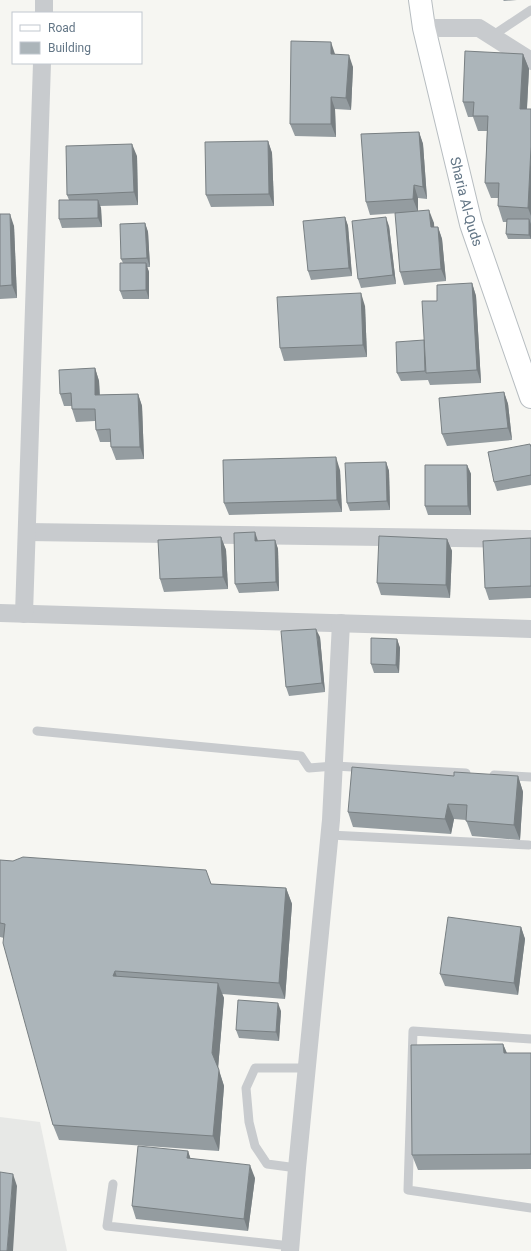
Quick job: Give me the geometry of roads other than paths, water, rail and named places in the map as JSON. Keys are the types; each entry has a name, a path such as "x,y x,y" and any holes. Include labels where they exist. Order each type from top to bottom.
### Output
{"main road":[{"name":"Sharia Al-Quds","path":"420,0 424,28 471,224 531,397"}],"street":[{"path":"44,0 44,12"},
{"path":"424,28 479,28 531,61"},
{"path":"24,614 42,64"},
{"path":"27,532 531,539"},
{"path":"0,613 531,629"},
{"path":"291,1249 297,1168 330,834 341,623"}],"lane":[{"path":"492,36 531,10"},
{"path":"37,731 301,756 309,768 334,766 531,777"},
{"path":"330,834 529,845"},
{"path":"531,1039 413,1031 408,1190 531,1208"},
{"path":"297,1168 267,1164 254,1146 249,1122 246,1088 255,1068 307,1068"},
{"path":"113,1184 107,1226 291,1249"}]}
